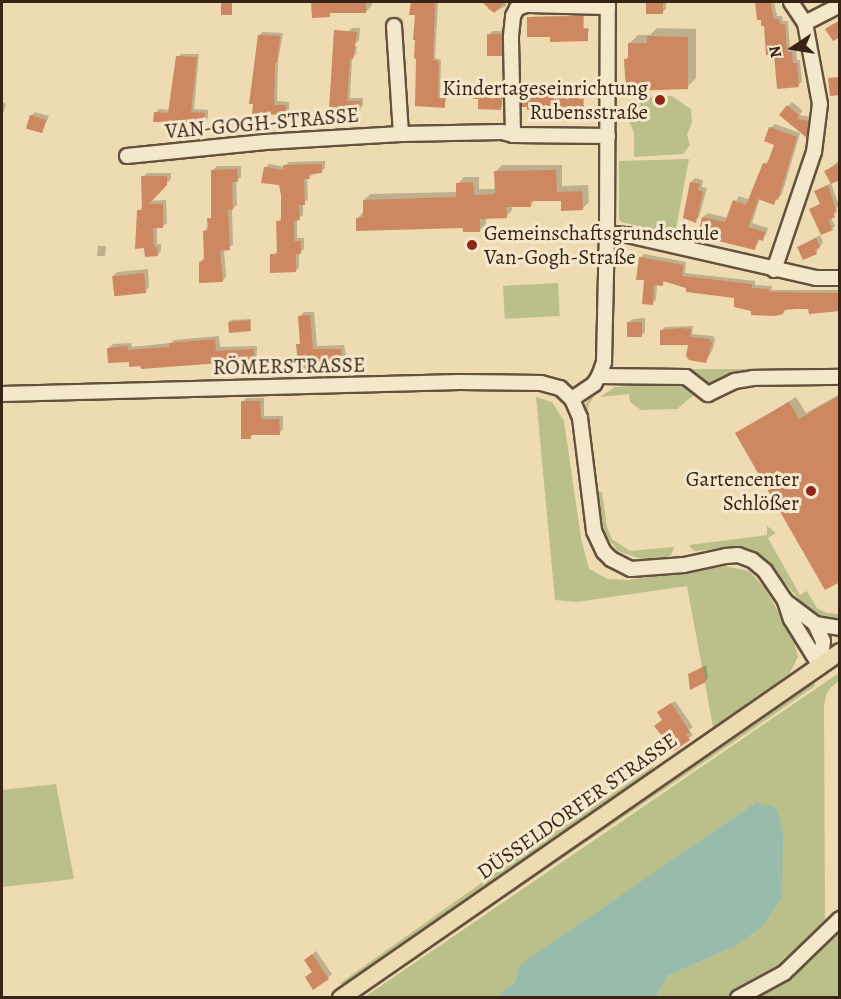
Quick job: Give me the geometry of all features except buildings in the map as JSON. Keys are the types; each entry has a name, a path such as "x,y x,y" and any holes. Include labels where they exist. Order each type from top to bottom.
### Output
{"main road":[{"name":"DÜSSELDORFER STRASSE","path":"341,998 840,652"}],"street":[{"path":"774,270 814,152 820,104 805,23 791,2"},
{"path":"513,135 511,36 513,16 517,8 526,5 608,4 604,362 594,384 572,399 580,418 597,543 611,559 631,570 644,570 738,555 752,560 765,571 785,601 791,620 820,666"},
{"path":"805,23 840,5"},
{"path":"394,26 400,134"},
{"name":"VAN-GOGH-STRASSE","path":"127,156 265,142 400,134 502,132 513,135 608,136"},
{"path":"607,234 633,236 816,278 840,278"},
{"path":"599,376 686,377 708,394 735,381 753,378 840,377"},
{"name":"RÖMERSTRASSE","path":"2,394 529,383 560,388 572,399"},
{"path":"785,601 815,624 823,641 820,666"},
{"path":"815,624 840,628"},
{"path":"738,998 784,972 840,919"}],"green space":[{"path":"654,96 672,96 691,109 692,122 687,135 690,145 683,154 634,157 634,133 628,118 642,100"},
{"path":"689,159 675,234 663,232 661,228 656,230 621,222 619,219 619,161"},
{"path":"558,283 560,316 505,319 503,286"},
{"path":"688,369 764,369 710,385 685,371"},
{"path":"665,383 686,384 695,394 677,409 641,410 630,402 629,394 600,397 615,387"},
{"path":"595,394 588,406 598,492 602,492 607,527 612,539 630,551 674,547 671,555 665,558 644,560 618,551 600,528 584,416 586,403"},
{"path":"536,397 552,402 564,421 581,538 589,569 608,579 628,580 724,566 749,571 764,587 793,637 798,657 790,673 713,727 687,586 576,602 555,600"},
{"path":"767,526 776,533 768,538 800,595 807,591 817,608 827,613 839,614 839,623 815,618 769,564 751,552 738,547 695,551 689,545 767,535"},
{"path":"839,673 839,681 830,688 824,707 825,919 839,932 839,997 656,997 667,976 731,948 756,802 521,965 515,982 496,997 363,998"},
{"path":"815,681 815,686 747,733 359,997 353,998 556,855"},
{"path":"655,765 648,775 504,875 348,983 339,984 528,850"},
{"path":"56,784 74,879 2,887 2,790"}],"shaded area":[{"path":"756,802 776,808 783,832 782,897 763,926 731,948 667,976 656,997 496,997 515,982 520,965"}],"place":[{"name":"Kindertageseinrichtung Rubensstraße","path":"660,100"},
{"name":"Gemeinschaftsgrundschule Van-Gogh-Straße","path":"472,245"},
{"name":"Gartencenter Schlößer","path":"811,491"}]}
